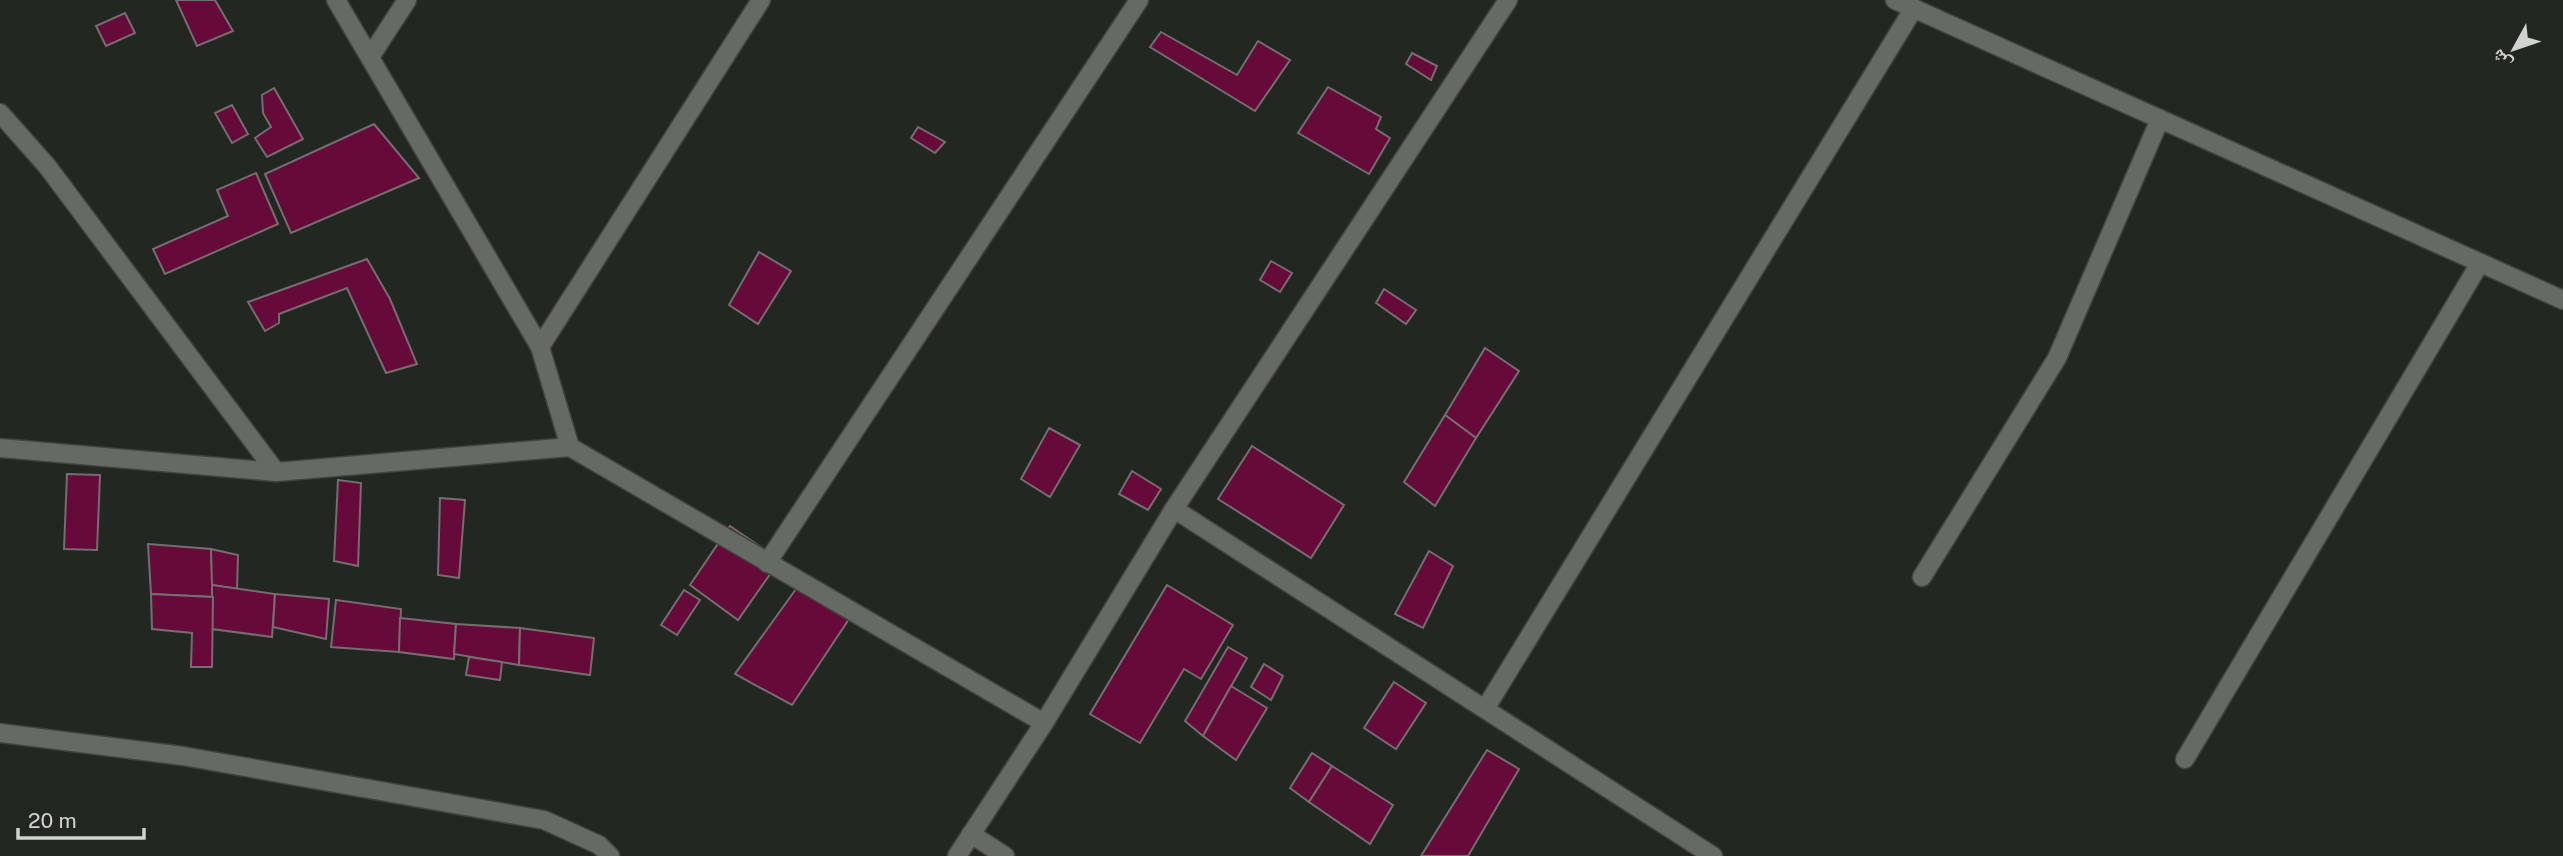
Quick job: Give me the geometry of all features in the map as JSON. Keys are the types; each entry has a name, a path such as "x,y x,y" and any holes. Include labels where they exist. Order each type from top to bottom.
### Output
{"street":[{"path":"336,0 540,347 570,447"},
{"path":"370,57 407,0"},
{"path":"540,347 761,0"},
{"path":"767,563 1139,0"},
{"path":"957,856 1044,723 1174,509 1508,0"},
{"path":"1895,0 2563,300"},
{"path":"1485,709 1914,8"},
{"path":"0,113 47,166 276,472"},
{"path":"1922,576 2057,358 2160,119"},
{"path":"2185,759 2480,263"},
{"path":"0,448 276,472 570,447 1044,723"},
{"path":"1174,509 1713,856"},
{"path":"0,733 183,756 544,820 599,845 610,856"},
{"path":"971,834 1005,856"}],"building":[{"path":"176,0 215,0 233,31 197,46"},
{"path":"125,13 135,33 106,46 96,26"},
{"path":"1161,32 1237,75 1258,41 1290,60 1255,111 1150,47"},
{"path":"1412,53 1437,66 1431,80 1406,64"},
{"path":"1328,87 1381,117 1376,129 1390,138 1369,174 1298,133"},
{"path":"274,88 303,139 267,157 255,138 271,127 263,113 262,95"},
{"path":"232,105 248,134 232,143 215,113"},
{"path":"374,124 419,178 291,233 265,174"},
{"path":"918,127 945,142 935,153 911,138"},
{"path":"256,173 278,224 165,274 153,249 228,216 217,190"},
{"path":"759,252 791,271 758,324 729,305"},
{"path":"367,259 390,299 417,364 386,373 347,288 279,314 279,323 265,331 248,302"},
{"path":"1271,261 1292,273 1280,292 1260,280"},
{"path":"1384,289 1416,310 1406,324 1376,303"},
{"path":"1485,348 1519,371 1476,438 1445,415"},
{"path":"1445,415 1476,438 1435,506 1404,482"},
{"path":"1049,428 1080,445 1050,497 1021,479"},
{"path":"1252,446 1344,505 1311,558 1218,499"},
{"path":"1132,471 1161,489 1148,510 1119,494"},
{"path":"67,474 100,475 97,550 64,549"},
{"path":"338,480 361,483 358,566 334,561"},
{"path":"440,498 465,500 459,578 438,575"},
{"path":"730,526 780,560 738,620 690,585"},
{"path":"148,544 211,549 213,597 151,594"},
{"path":"211,549 238,555 237,589 212,585"},
{"path":"1429,551 1453,566 1423,628 1395,614"},
{"path":"806,575 857,607 792,705 735,674"},
{"path":"212,585 275,594 272,637 212,629"},
{"path":"1167,585 1233,625 1201,679 1184,669 1140,743 1090,714"},
{"path":"684,590 700,600 677,635 661,625"},
{"path":"151,594 213,597 212,667 191,667 192,633 152,629"},
{"path":"275,594 329,599 326,639 273,627"},
{"path":"336,600 401,609 399,652 331,647"},
{"path":"400,618 456,624 454,659 399,652"},
{"path":"456,624 520,628 519,665 454,654"},
{"path":"520,628 594,638 590,675 519,665"},
{"path":"1228,647 1247,658 1203,736 1185,721"},
{"path":"469,657 502,662 500,680 466,675"},
{"path":"1264,664 1283,676 1271,700 1251,687"},
{"path":"1394,682 1426,703 1396,749 1364,728"},
{"path":"1231,686 1267,708 1236,760 1203,736"},
{"path":"1487,750 1519,769 1468,856 1421,856"},
{"path":"1312,753 1332,766 1309,802 1290,788"},
{"path":"1332,766 1393,805 1370,844 1309,802"}]}
